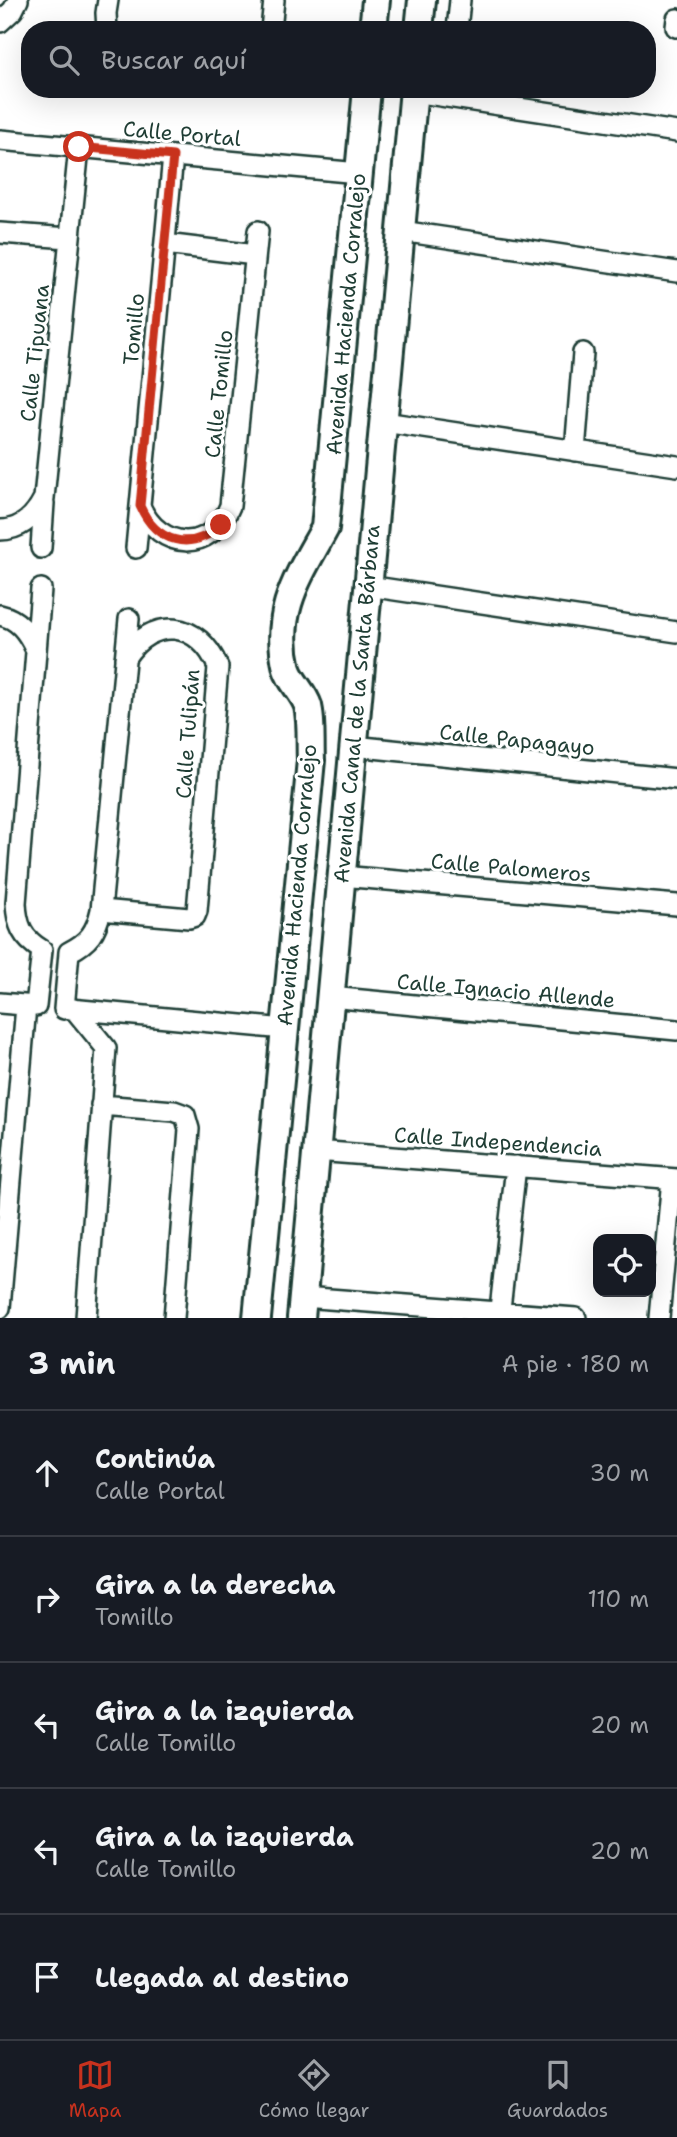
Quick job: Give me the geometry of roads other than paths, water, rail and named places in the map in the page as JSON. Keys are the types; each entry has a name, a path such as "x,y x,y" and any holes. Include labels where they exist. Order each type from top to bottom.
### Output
{"main road":[{"path":"374,21 376,0"},
{"path":"420,21 422,0"},
{"name":"Avenida Hacienda Corralejo","path":"257,1318 310,760 307,706 288,672 284,652 285,610 292,589 325,528 366,98"},
{"name":"Avenida Canal de la Santa Bárbara","path":"302,1307 413,98"}],"street":[{"path":"0,22 13,10 18,0"},
{"path":"106,21 108,0"},
{"path":"272,21 274,0"},
{"path":"458,21 460,0"},
{"path":"474,98 677,132"},
{"name":"Calle Portal","path":"0,140 359,173"},
{"name":"Calle Tipuana","path":"41,548 79,147"},
{"name":"Tomillo","path":"136,548 173,156"},
{"name":"Calle Tomillo","path":"140,506 146,520 163,536 185,541 212,533 226,517 230,506 258,231"},
{"path":"401,231 677,272"},
{"path":"0,233 69,238"},
{"path":"165,244 256,254"},
{"path":"575,451 583,353"},
{"path":"384,422 677,466"},
{"path":"0,530 22,525 36,514 44,498"},
{"path":"368,586 677,632"},
{"path":"0,1308 9,1097 42,950 23,936 8,902 41,589"},
{"path":"0,615 21,625 29,634 35,648"},
{"path":"86,1318 106,1048 69,1009 69,952 92,937 101,910 129,619"},
{"name":"Calle Tulipán","path":"101,910 189,918 195,916 197,911 218,667 211,650 198,636 177,629 152,632 134,644 125,658"},
{"name":"Calle Papagayo","path":"353,746 677,779"},
{"name":"Calle Palomeros","path":"341,876 677,905"},
{"name":"Calle Ignacio Allende","path":"330,998 677,1030"},
{"path":"0,1003 285,1029"},
{"path":"101,1105 173,1111 185,1115 189,1129 174,1318"},
{"name":"Calle Independencia","path":"316,1151 675,1179"},
{"path":"499,1315 516,1166"},
{"path":"659,1318 675,1179"},
{"path":"302,1307 576,1318"}]}
